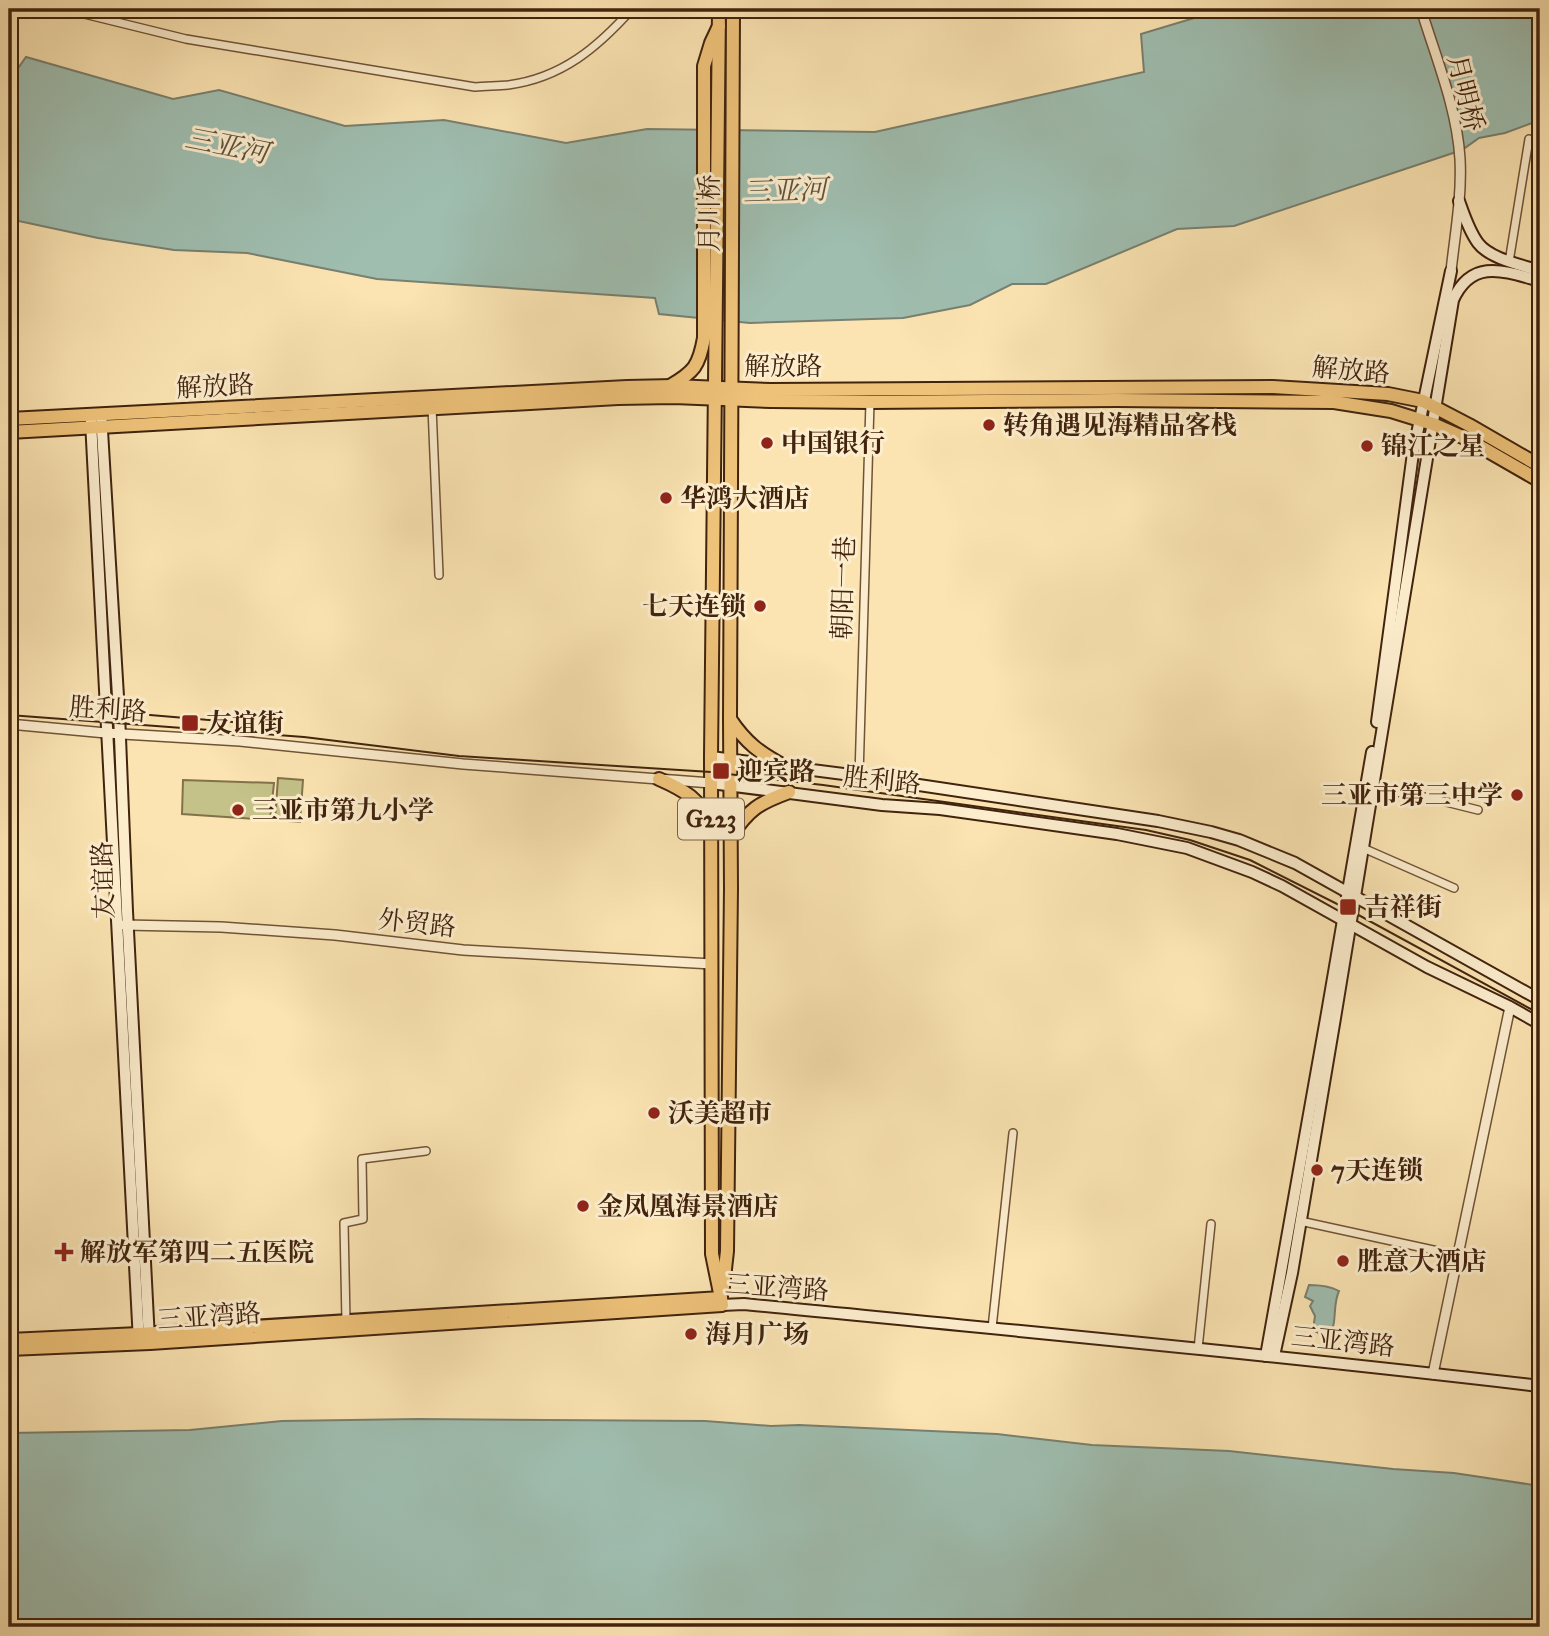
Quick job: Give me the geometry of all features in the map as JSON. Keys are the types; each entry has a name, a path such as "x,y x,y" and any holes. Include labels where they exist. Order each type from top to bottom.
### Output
{"main road":[{"name":"G223","path":"719,9 725,85"},
{"name":"G223","path":"725,85 733,9"},
{"path":"669,386 692,370 710,339 704,66 719,25"},
{"name":"月川桥","path":"710,339 725,85"},
{"name":"月川桥","path":"725,85 731,394"},
{"path":"1459,201 1478,243 1487,251 1509,262 1540,271"},
{"path":"1270,1356 1292,1273 1377,719 1413,453 1451,271"},
{"path":"1351,894 1363,848 1453,300 1459,287 1470,276 1484,271 1504,271 1540,281"},
{"name":"G223","path":"710,339 714,393 710,757 712,1254 721,1301"},
{"name":"解放路","path":"9,432 96,421 669,386 714,393 870,401 1334,402 1391,411 1420,419 1467,439 1540,481"},
{"name":"解放路","path":"731,394 771,390 1273,387 1388,394 1423,401 1540,466"},
{"name":"解放路","path":"9,419 96,421 432,408 714,393"},
{"name":"G223","path":"721,1301 727,1251 731,394"},
{"name":"友谊路","path":"96,421 106,733 122,925 144,1339"},
{"name":"友谊路","path":"96,421 120,733 122,925"},
{"path":"730,719 748,743 784,766"},
{"name":"胜利路","path":"710,757 859,776 1187,826 1239,841 1295,863 1540,1000"},
{"path":"659,779 683,790 694,799 708,819 711,831"},
{"name":"胜利路","path":"711,783 858,802 940,809 1117,834 1187,848 1282,886 1427,967 1540,1024"},
{"path":"731,836 749,812 789,792"},
{"path":"1270,1356 1282,1272 1347,922"},
{"name":"三亚湾路","path":"9,1349 721,1301"},
{"name":"三亚湾路","path":"9,1340 144,1339 346,1321 721,1301 1540,1386"}],"street":[{"path":"64,9 186,39 475,87 511,85 547,75 583,57 632,9"},
{"name":"月明桥","path":"1421,9 1454,118 1460,156 1459,201 1451,271"},
{"path":"1509,262 1529,139"},
{"name":"朝阳一巷","path":"859,776 870,401"},
{"path":"432,408 439,575"},
{"name":"胜利路","path":"9,724 240,741 463,764 711,783"},
{"path":"1373,788 1417,795 1478,810"},
{"path":"1363,848 1454,888"},
{"name":"外贸路","path":"122,925 263,930 335,935 463,950 712,964"},
{"path":"1433,1374 1510,1007"},
{"path":"992,1328 1013,1133"},
{"path":"346,1321 344,1223 363,1219 362,1160 426,1152"},
{"path":"1300,1221 1447,1254"},
{"path":"1198,1349 1211,1224"}],"shaded area":[{"path":"278,778 303,780 300,822 275,820"},
{"path":"183,780 274,783 270,820 182,814"}],"water":[{"name":"三亚河","path":"1224,9 1540,9 1540,120 1505,133 1479,138 1462,150 1234,226 1177,229 1046,284 1012,284 970,305 903,318 750,323 659,314 655,298 377,279 247,253 174,250 98,238 9,219 9,81 26,57 173,99 219,90 345,126 444,120 566,143 647,129 875,132 1144,72 1141,34"},
{"path":"1309,1285 1325,1286 1339,1291 1329,1336 1313,1330 1315,1316 1310,1306 1313,1301 1305,1297"},
{"path":"282,1421 705,1421 997,1434 1092,1445 1229,1451 1454,1473 1540,1486 1540,1627 9,1627 9,1433 190,1430"}],"tram line":[{"path":"9,715 304,737 459,756 711,772 1146,830 1190,840 1250,860 1353,912 1540,1014"},
{"path":"150,715 269,725"}],"place":[{"name":"转角遇见海精品客栈","path":"989,425"},
{"name":"中国银行","path":"767,443"},
{"name":"锦江之星","path":"1367,446"},
{"name":"华鸿大酒店","path":"666,498"},
{"name":"七天连锁","path":"760,606"},
{"name":"友谊街","path":"190,723"},
{"name":"迎宾路","path":"721,771"},
{"name":"三亚市第三中学","path":"1517,795"},
{"name":"三亚市第九小学","path":"238,810"},
{"name":"吉祥街","path":"1348,907"},
{"name":"沃美超市","path":"654,1113"},
{"name":"7天连锁","path":"1317,1170"},
{"name":"金凤凰海景酒店","path":"583,1206"},
{"name":"解放军第四二五医院","path":"64,1252"},
{"name":"胜意大酒店","path":"1343,1261"},
{"name":"海月广场","path":"691,1334"}]}
